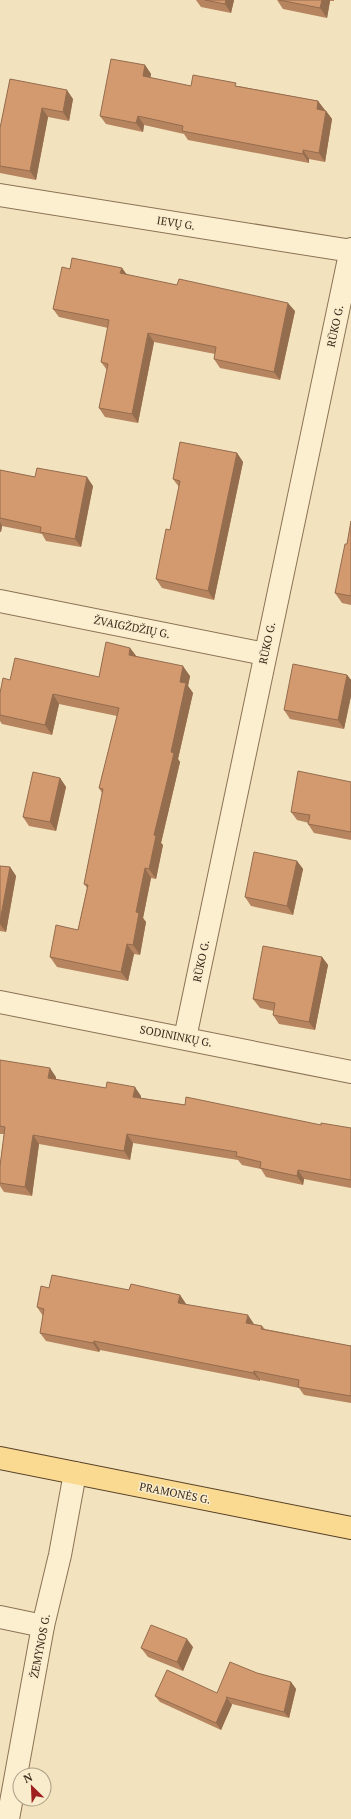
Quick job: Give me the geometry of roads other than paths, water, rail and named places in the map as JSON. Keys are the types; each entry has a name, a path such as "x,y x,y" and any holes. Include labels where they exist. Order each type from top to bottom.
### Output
{"main road":[{"name":"PRAMONĖS G.","path":"0,1458 351,1528"}],"street":[{"name":"IEVŲ G.","path":"0,195 351,250"},
{"name":"RŪKO G.","path":"185,1038 351,250"},
{"name":"ŽVAIGŽDŽIŲ G.","path":"0,601 265,654"},
{"name":"SODININKŲ G.","path":"0,1002 351,1072"},
{"name":"ŽEMYNOS G.","path":"8,1819 43,1626 60,1555 75,1473"},
{"path":"0,1617 43,1626"}]}
